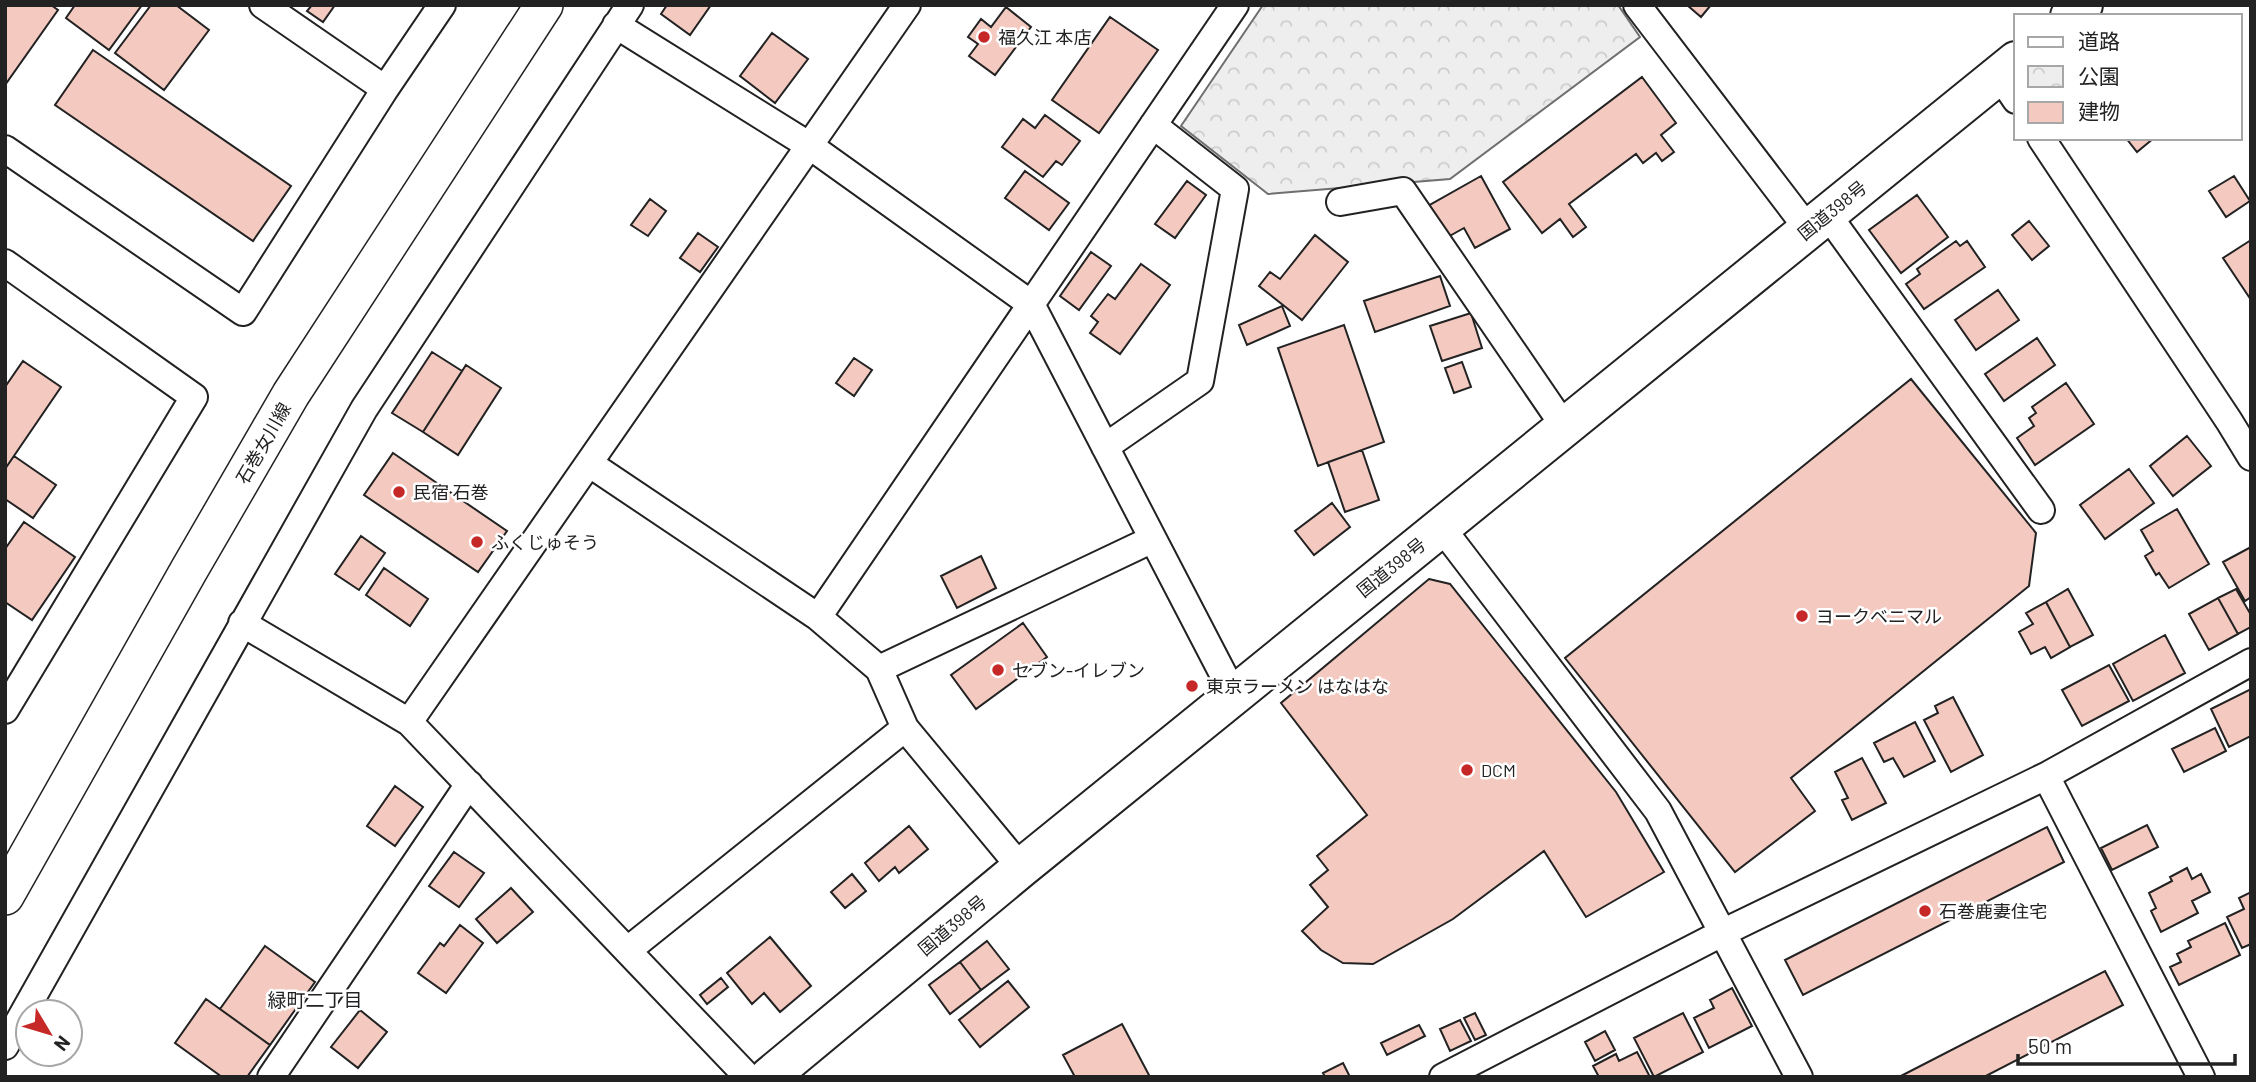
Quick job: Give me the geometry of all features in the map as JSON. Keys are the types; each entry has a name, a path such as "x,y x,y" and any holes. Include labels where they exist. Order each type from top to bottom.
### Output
{"highway":[{"name":"国道398号","path":"769,1077 1564,426 1818,222 2010,79"}],"main road":[{"name":"石巻女川線","path":"5,896 291,394 544,5"}],"street":[{"path":"262,5 385,89"},
{"path":"5,149 243,312 385,89 442,5"},
{"path":"409,722 907,5"},
{"path":"818,617 1235,5"},
{"path":"1637,5 1818,222 2041,510"},
{"path":"5,1046 364,409 623,15 1031,304 1234,695"},
{"path":"1105,447 1200,381 1235,189 1153,125"},
{"path":"2042,140 2230,421 2251,457"},
{"path":"1340,202 1403,191 1564,426"},
{"path":"5,263 194,397 9,695"},
{"path":"590,464 818,617 878,669 905,728 1021,868"},
{"path":"1441,527 1658,811 1799,1077"},
{"path":"878,669 1153,539"},
{"path":"243,623 409,722 748,1077"},
{"path":"1443,1077 1724,932 2046,776 2251,662"},
{"path":"628,950 905,728"},
{"path":"2046,776 2202,1077"},
{"path":"271,1077 469,784"}],"green space":[{"path":"1263,5 1618,5 1640,37 1450,179 1268,194 1181,126"}],"building":[{"path":"5,5 51,5 58,10 5,85"},
{"path":"75,5 142,5 109,50 66,18"},
{"path":"151,5 176,5 209,30 164,90 115,53"},
{"path":"312,5 335,5 323,22 307,11"},
{"path":"667,5 711,5 690,35 661,14"},
{"path":"1687,5 1711,5 1701,17"},
{"path":"1006,7 1031,27 995,75 969,56 978,44 968,37 981,19 991,27"},
{"path":"1110,17 1158,50 1099,133 1052,100"},
{"path":"772,33 808,59 775,103 740,76"},
{"path":"93,50 291,186 253,241 55,105"},
{"path":"1642,77 1676,123 1661,135 1674,152 1662,161 1656,153 1643,163 1636,154 1569,204 1586,227 1573,237 1560,219 1542,233 1503,182"},
{"path":"1045,115 1080,141 1062,165 1056,161 1043,177 1002,147 1023,119 1035,128"},
{"path":"2128,140 2152,140 2137,152"},
{"path":"1025,171 1069,203 1049,230 1005,198"},
{"path":"1481,176 1510,229 1475,248 1464,228 1446,238 1428,206"},
{"path":"2234,176 2250,201 2226,217 2209,191"},
{"path":"1187,181 1206,195 1175,238 1155,224"},
{"path":"1917,195 1948,237 1901,273 1869,230"},
{"path":"650,199 666,211 648,236 631,225"},
{"path":"2029,221 2049,246 2032,260 2012,235"},
{"path":"698,233 718,247 700,272 680,258"},
{"path":"1315,235 1348,262 1302,320 1259,286 1270,272 1280,279"},
{"path":"2251,240 2251,300 2223,258"},
{"path":"1956,241 1960,246 1967,241 1985,267 1924,309 1906,284 1920,274 1917,269"},
{"path":"1091,252 1111,266 1079,310 1060,296"},
{"path":"1141,264 1170,285 1120,354 1090,333 1098,322 1091,316 1108,294 1115,299"},
{"path":"1440,276 1450,306 1375,332 1364,301"},
{"path":"1998,290 2019,320 1976,350 1955,320"},
{"path":"1282,306 1290,326 1247,345 1239,325"},
{"path":"1471,313 1482,348 1442,361 1430,326"},
{"path":"1344,325 1384,442 1318,466 1278,348"},
{"path":"2037,338 2055,365 2004,401 1985,374"},
{"path":"432,352 462,371 423,432 392,413"},
{"path":"854,358 872,370 854,396 836,383"},
{"path":"23,361 61,387 5,469 5,387"},
{"path":"1462,362 1471,387 1454,393 1445,368"},
{"path":"466,365 501,388 458,455 423,432"},
{"path":"1911,379 2036,533 2029,586 1791,778 1815,811 1735,872 1565,658"},
{"path":"2066,383 2094,424 2035,465 2017,438 2034,426 2029,418 2036,413 2032,407"},
{"path":"2187,436 2211,466 2173,496 2150,466"},
{"path":"1362,450 1379,500 1345,512 1328,462"},
{"path":"393,453 507,531 478,572 364,495"},
{"path":"14,456 56,485 33,518 5,499 5,469"},
{"path":"2129,469 2154,503 2105,539 2080,505"},
{"path":"1332,503 1350,527 1314,555 1295,531"},
{"path":"2177,509 2209,564 2169,588 2159,573 2156,575 2145,556 2153,551 2141,530"},
{"path":"24,522 75,557 32,620 5,602 5,549"},
{"path":"361,536 385,553 359,590 335,574"},
{"path":"2251,547 2251,597 2245,601 2223,562"},
{"path":"981,556 996,588 957,608 941,576"},
{"path":"384,568 428,599 410,626 366,595"},
{"path":"1429,579 1450,584 1616,792 1664,872 1586,917 1544,851 1453,919 1373,964 1343,963 1321,950 1302,931 1328,907 1310,885 1328,870 1317,856 1367,815 1281,703"},
{"path":"2068,589 2093,635 2070,647 2046,602"},
{"path":"2236,589 2251,615 2251,627 2238,634 2218,598"},
{"path":"2218,598 2238,634 2209,650 2189,614"},
{"path":"2046,602 2070,647 2051,658 2045,647 2031,654 2019,632 2033,624 2026,613"},
{"path":"1023,623 1047,657 976,709 951,675"},
{"path":"2165,635 2185,673 2133,701 2113,664"},
{"path":"2109,665 2129,701 2082,726 2062,690"},
{"path":"2251,689 2251,736 2229,747 2211,709"},
{"path":"1953,697 1983,755 1951,772 1924,720 1938,713 1935,706"},
{"path":"1915,722 1935,761 1904,777 1893,758 1884,762 1874,743"},
{"path":"2215,728 2226,751 2184,772 2172,749"},
{"path":"1862,758 1886,803 1852,820 1842,800 1848,798 1835,772"},
{"path":"395,786 423,807 395,846 367,826"},
{"path":"2147,825 2158,847 2112,870 2101,848"},
{"path":"909,826 928,849 899,873 895,867 879,881 865,863"},
{"name":"石巻鹿妻住宅","path":"2047,827 2064,862 1803,995 1785,960"},
{"path":"454,852 484,873 459,907 429,886"},
{"path":"2187,868 2192,879 2201,874 2210,892 2192,901 2198,913 2161,932 2151,911 2156,908 2149,893 2172,881 2170,877"},
{"path":"852,874 866,891 845,908 831,892"},
{"path":"511,888 533,912 497,943 476,919"},
{"path":"2251,892 2251,944 2242,948 2227,917 2244,909 2239,898"},
{"path":"2225,923 2240,955 2179,985 2170,967 2181,962 2177,954 2191,947 2188,941"},
{"path":"460,925 483,943 446,993 418,973 440,943 444,946"},
{"path":"770,937 811,986 780,1012 764,993 752,1004 727,973"},
{"path":"987,941 1009,969 981,990 960,962"},
{"path":"265,946 315,982 270,1045 220,1009"},
{"path":"960,962 981,990 950,1014 929,985"},
{"path":"2105,971 2123,1005 1984,1077 1899,1077"},
{"path":"721,978 728,987 707,1004 700,995"},
{"path":"1008,981 1029,1007 980,1047 959,1020"},
{"path":"1732,988 1752,1026 1709,1048 1694,1018 1714,1008 1710,1000"},
{"path":"206,999 270,1045 247,1077 222,1077 175,1043"},
{"path":"360,1010 387,1032 358,1068 331,1047"},
{"path":"1475,1013 1486,1035 1475,1040 1464,1018"},
{"path":"1683,1013 1703,1052 1654,1077 1634,1038"},
{"path":"1460,1020 1471,1041 1450,1051 1440,1029"},
{"path":"1122,1024 1150,1077 1075,1077 1063,1055"},
{"path":"1419,1025 1425,1036 1387,1055 1381,1043"},
{"path":"1605,1031 1615,1050 1595,1061 1585,1042"},
{"path":"1637,1052 1650,1077 1599,1077 1593,1066 1616,1054 1619,1061"},
{"path":"1343,1063 1350,1077 1325,1077 1323,1073"}],"place":[{"name":"福久江 本店","path":"984,37"},
{"name":"民宿 石巻","path":"399,492"},
{"name":"ふくじゅそう","path":"477,542"},
{"name":"ヨークベニマル","path":"1802,616"},
{"name":"セブン-イレブン","path":"998,670"},
{"name":"東京ラーメン はなはな","path":"1192,686"},
{"name":"DCM","path":"1467,770"},
{"name":"石巻鹿妻住宅","path":"1925,911"}],"district":[{"name":"緑町二丁目","path":"315,999"}]}
